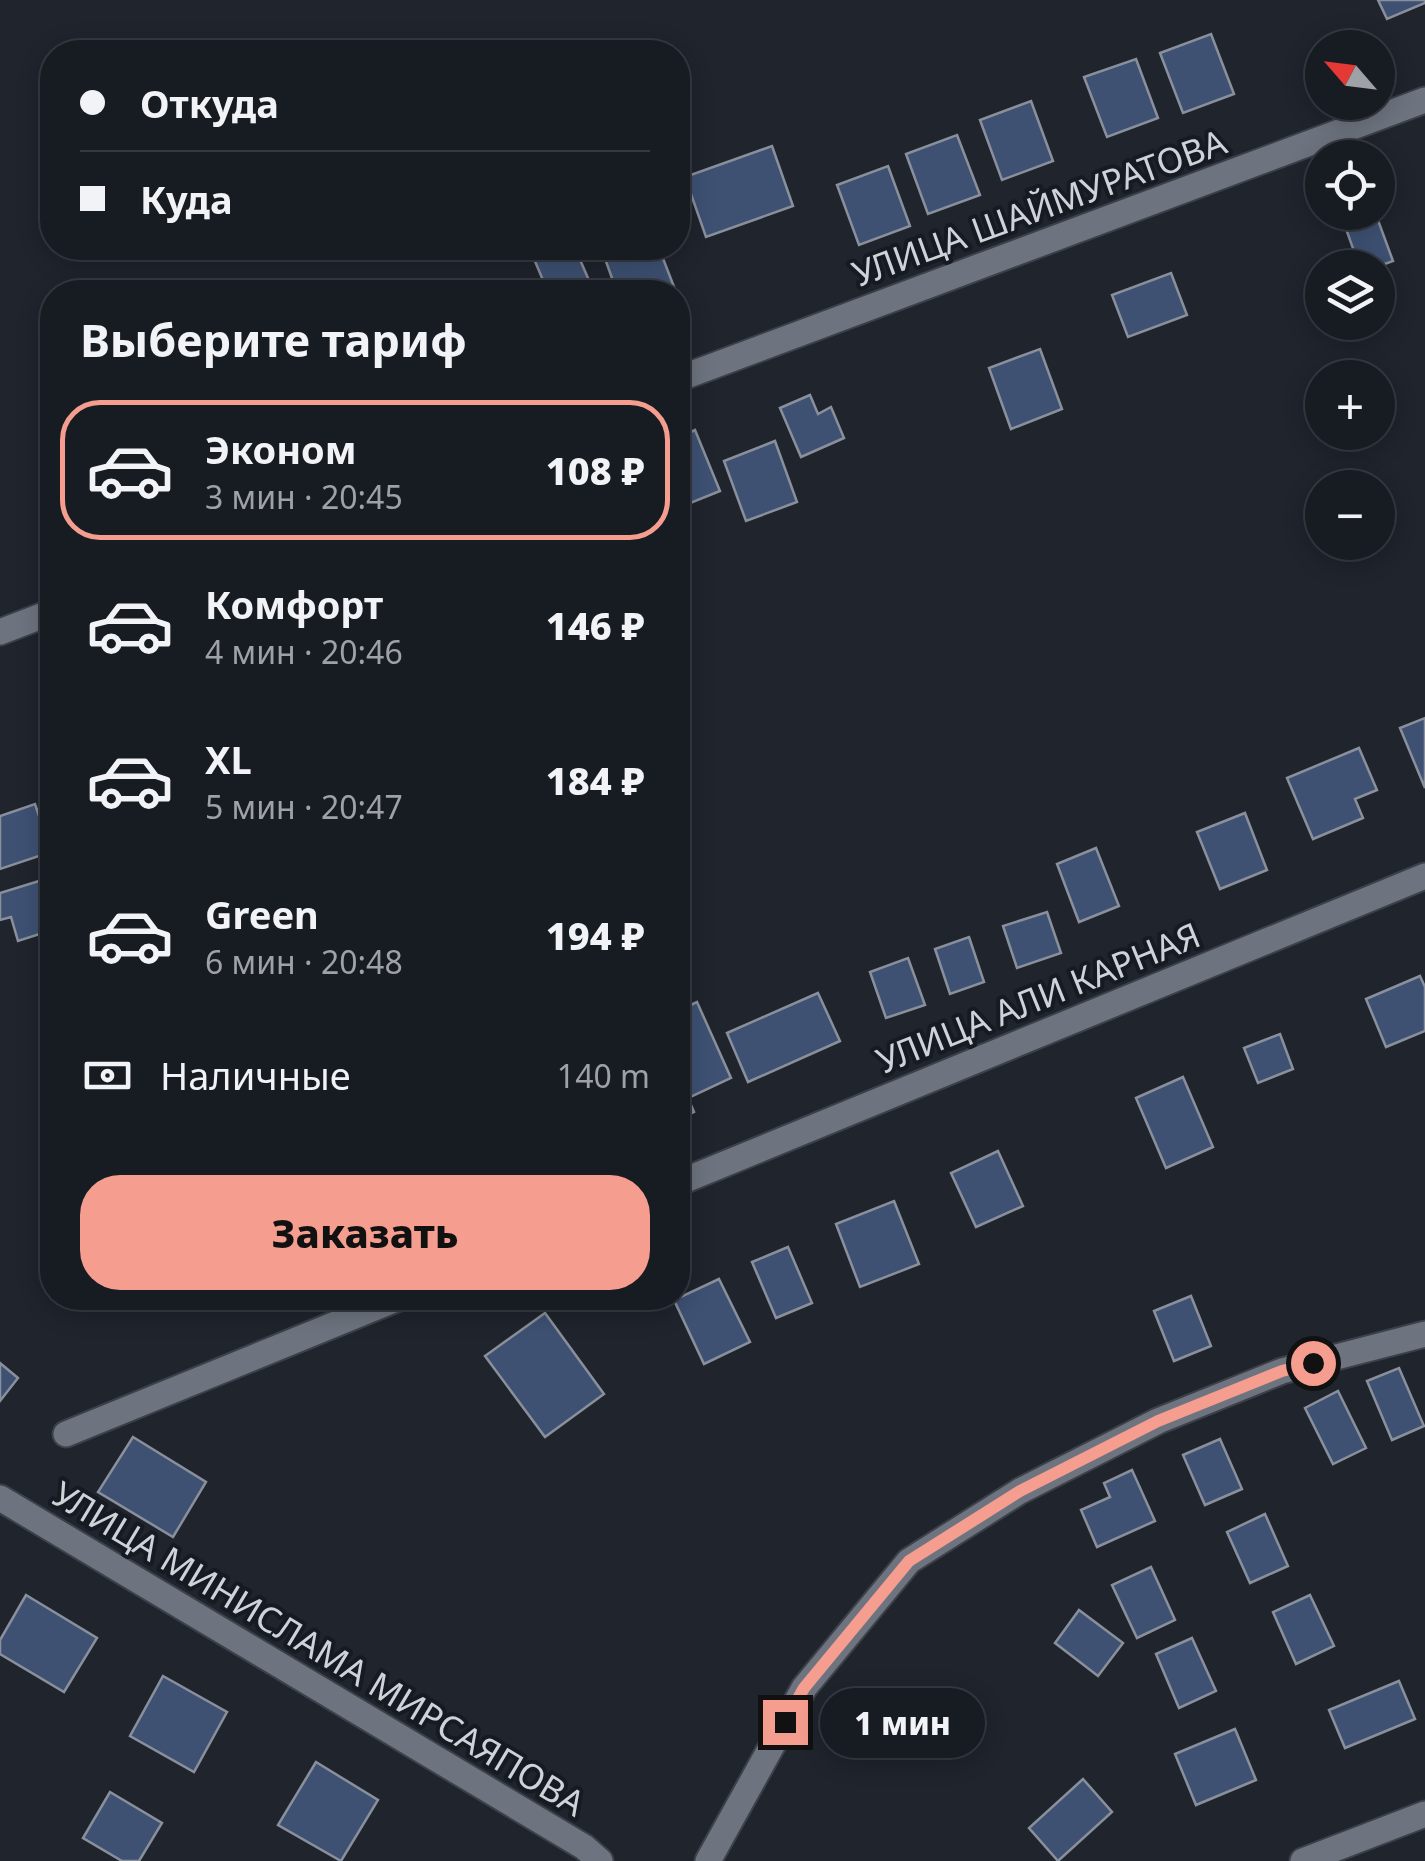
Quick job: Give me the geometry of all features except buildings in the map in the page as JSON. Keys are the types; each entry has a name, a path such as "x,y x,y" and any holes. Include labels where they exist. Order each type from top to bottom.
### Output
{"street":[{"name":"УЛИЦА ШАЙМУРАТОВА","path":"690,375 1425,100"},
{"path":"0,632 40,617"},
{"name":"УЛИЦА АЛИ КАРНАЯ","path":"690,1178 1425,876"},
{"path":"66,1434 369,1310"},
{"path":"708,1861 804,1688 909,1561 1020,1491 1158,1421 1282,1371 1425,1334"},
{"name":"УЛИЦА МИНИСЛАМА МИРСАЯПОВА","path":"0,1498 584,1847 600,1861"},
{"path":"1303,1861 1425,1814"}],"route":[{"path":"785,1722 804,1688 909,1561 1020,1491 1158,1421 1282,1371 1313,1363"}]}
